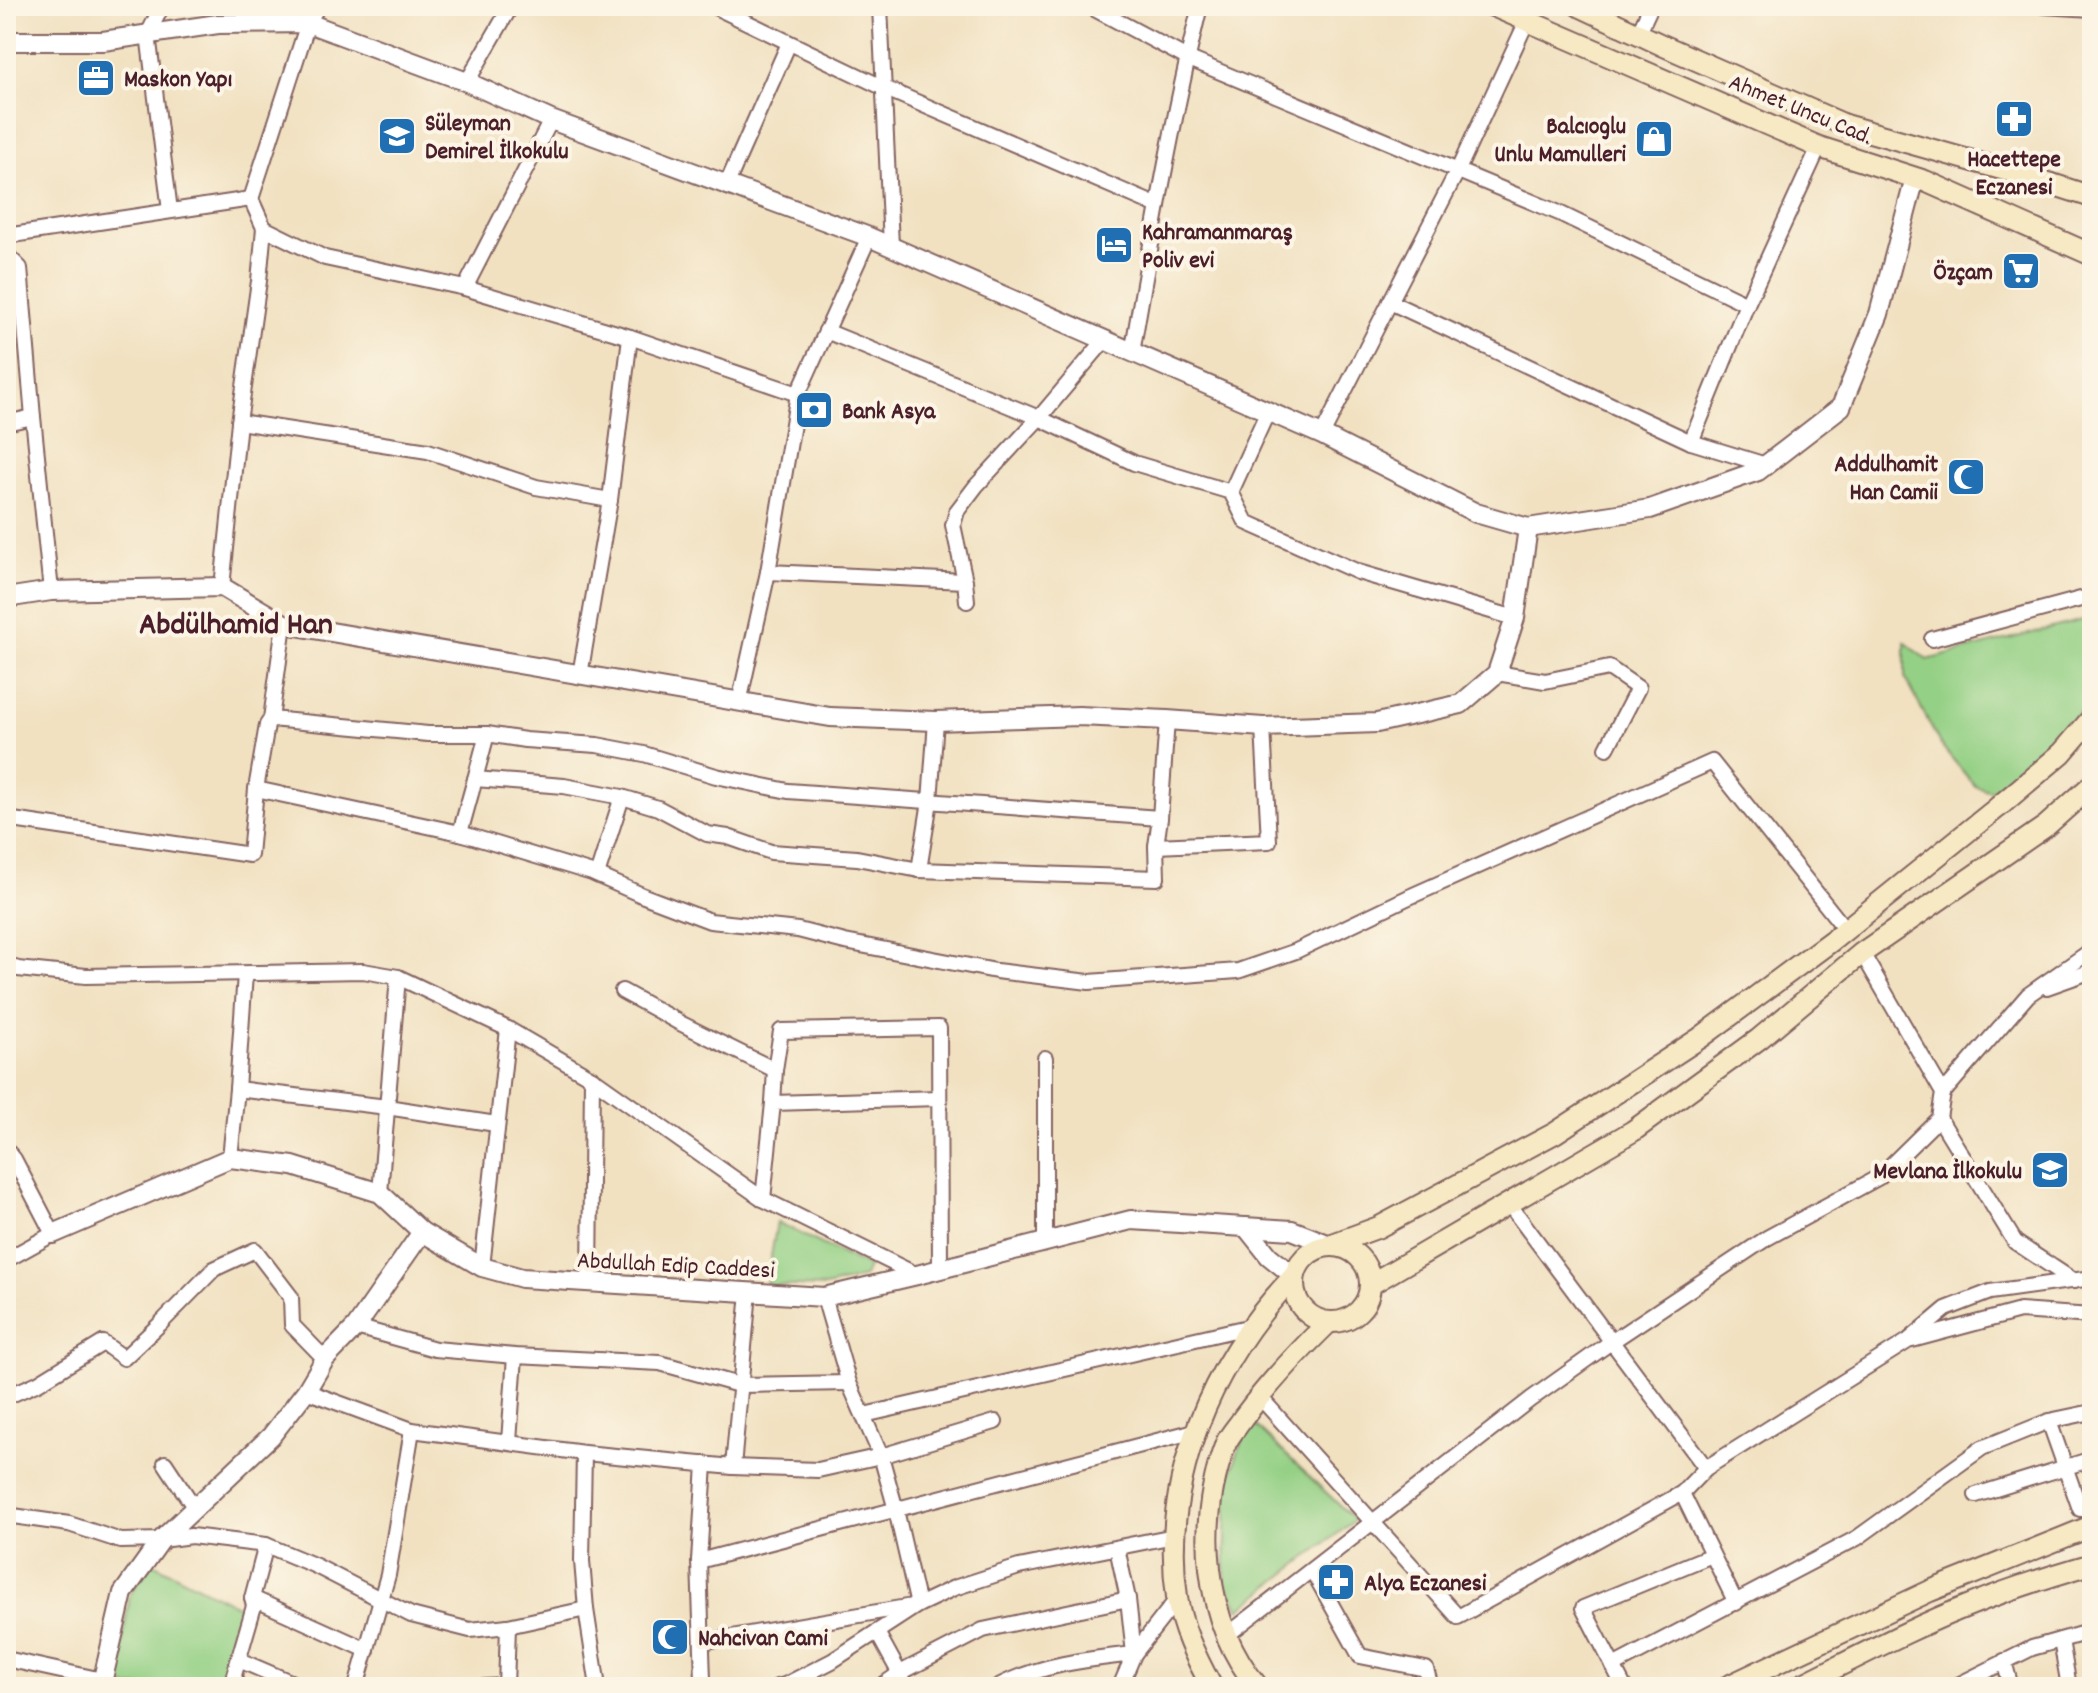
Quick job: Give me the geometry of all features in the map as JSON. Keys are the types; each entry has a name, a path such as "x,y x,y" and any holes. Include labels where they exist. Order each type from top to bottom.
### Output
{"main road":[{"name":"Ahmet Uncu Cad.","path":"1493,6 1819,147 1915,178 2092,255"},
{"name":"Ahmet Uncu Cad.","path":"1579,6 1845,125 2092,197"},
{"path":"1212,1687 1195,1656 1177,1599 1174,1536 1182,1478 1195,1431 1223,1372 1252,1326 1294,1276 1307,1254 1318,1247 1379,1227 1555,1133 1700,1038 1846,930 2008,799 2062,753 2092,718"},
{"path":"1371,1284 1633,1131 1759,1039 1862,953 2046,826 2092,785"},
{"path":"1294,1276 1298,1301 1316,1319 1342,1321 1363,1308 1371,1284 1364,1260 1343,1246 1330,1245"},
{"path":"1258,1687 1243,1670 1217,1610 1209,1569 1210,1505 1227,1441 1259,1396 1329,1322"},
{"path":"1726,1687 2086,1518"},
{"path":"1797,1687 1967,1606 2092,1564"}],"street":[{"path":"162,6 148,34 170,211"},
{"path":"222,587 264,228 251,199 308,23 318,6"},
{"path":"467,82 511,6"},
{"path":"713,6 884,88 1158,206"},
{"path":"880,6 891,246"},
{"path":"1089,6 1187,58 1559,213 1747,304"},
{"path":"1132,353 1187,58 1200,6"},
{"path":"1638,34 1651,6"},
{"path":"2044,6 2092,9"},
{"path":"1322,435 1457,172 1527,21"},
{"path":"6,41 103,41 218,24 308,23 467,82 551,120 891,246 1322,435 1476,513 1528,528 1650,509 1758,471 1841,407 1879,314 1915,178"},
{"path":"726,186 789,43"},
{"path":"465,288 551,120"},
{"path":"1691,442 1747,304 1819,147"},
{"path":"6,236 251,199"},
{"path":"264,228 325,258 465,288 630,337 798,394"},
{"path":"739,703 768,572 798,394 869,237"},
{"path":"6,254 13,270 33,417 51,591"},
{"path":"1390,302 1691,442 1766,465"},
{"path":"826,331 1039,418 1134,463 1231,492 1246,522 1358,572 1515,618"},
{"path":"580,675 610,500 630,337"},
{"path":"967,601 953,525 957,511 1104,341"},
{"path":"1231,492 1268,411"},
{"path":"6,423 33,417"},
{"path":"239,422 428,451 536,487 610,500"},
{"path":"6,598 51,591 222,587 284,624 830,717 936,721 1079,716 1263,727 1377,723 1461,704 1497,673 1515,618 1528,528"},
{"path":"768,572 965,581"},
{"path":"1932,639 2092,596"},
{"path":"6,819 250,855 256,789 267,725 271,719 284,624"},
{"path":"1497,673 1545,681 1609,668 1638,688 1607,748"},
{"path":"271,719 428,734 487,734 597,745 788,791 1160,818"},
{"path":"475,779 564,786 622,797 658,808 707,834 728,837 771,852 857,858 919,870 1157,878 1156,846 1167,720"},
{"path":"919,870 930,801 936,721"},
{"path":"1156,846 1269,841 1263,727"},
{"path":"460,833 487,734"},
{"path":"256,789 460,833 597,875 710,921 798,930 996,971 1089,982 1238,971 1296,951 1409,897 1712,762 1846,930"},
{"path":"597,875 622,797"},
{"path":"1226,1636 1531,1399 1611,1342 1767,1238 1879,1177 1939,1118 1943,1093 2028,995 2092,950"},
{"path":"1862,953 1943,1093"},
{"path":"6,965 86,976 363,971 398,977 508,1029 592,1078 763,1199 917,1275"},
{"path":"2028,995 2092,971"},
{"path":"6,1260 53,1234 230,1158 245,974"},
{"path":"380,1193 398,977"},
{"path":"622,991 775,1070"},
{"path":"763,1199 781,1031 939,1028 940,1269"},
{"path":"482,1267 508,1029"},
{"path":"1045,1058 1045,1243"},
{"path":"590,1282 592,1078"},
{"path":"237,1089 496,1124"},
{"path":"773,1103 939,1098"},
{"path":"1939,1118 2015,1242 2074,1281"},
{"path":"6,1150 14,1159 53,1234"},
{"name":"Abdullah Edip Caddesi","path":"230,1158 293,1166 380,1193 422,1232 482,1267 522,1278 824,1297 1131,1220 1292,1230 1330,1245"},
{"path":"1509,1204 1706,1468"},
{"path":"1246,1227 1269,1256 1294,1276"},
{"path":"6,1659 101,1683 123,1593 161,1540 271,1436 306,1391 325,1359 356,1327 422,1232"},
{"path":"6,1397 38,1383 103,1343 124,1358 214,1269 255,1250 291,1297 292,1325 325,1359"},
{"path":"1259,1396 1458,1617 1682,1493 1706,1468 1908,1341 1946,1309 1990,1292 2092,1278"},
{"path":"733,1467 749,1292"},
{"path":"824,1297 849,1383 881,1456 918,1605"},
{"path":"1908,1341 2020,1311 2092,1316"},
{"path":"864,1415 1252,1326"},
{"path":"356,1327 435,1349 660,1363 739,1385 849,1383"},
{"path":"509,1442 515,1356"},
{"path":"306,1391 412,1430 584,1453 733,1467 818,1470 881,1456 995,1422"},
{"path":"1613,1666 1857,1538 1982,1448 2049,1421 2092,1412"},
{"path":"2049,1421 2086,1518"},
{"path":"356,1687 388,1575 412,1430"},
{"path":"699,1561 1195,1431"},
{"path":"584,1453 582,1561 598,1687"},
{"path":"1976,1495 2092,1459"},
{"path":"165,1463 194,1507"},
{"path":"705,1464 699,1561 703,1680 706,1687"},
{"path":"1682,1493 1736,1603"},
{"path":"6,1515 69,1524 121,1541 191,1536 266,1545 316,1566 411,1615 470,1630 508,1626 586,1609"},
{"path":"777,1687 832,1661 918,1605 954,1588 1019,1567 1174,1536"},
{"path":"237,1687 234,1675 254,1606 252,1598 266,1545"},
{"path":"1117,1548 1128,1599 1134,1654"},
{"path":"1624,1687 1583,1608 1712,1555"},
{"path":"1312,1570 1360,1656 1426,1669 1431,1687"},
{"path":"252,1598 367,1650"},
{"path":"880,1687 900,1673 983,1630 1128,1599"},
{"path":"1120,1687 1134,1654 1177,1599"},
{"path":"702,1642 918,1605"},
{"path":"484,1687 506,1686 508,1626"},
{"path":"1954,1687 2032,1648 2092,1631"},
{"path":"877,1632 907,1687"},
{"path":"2061,1640 2069,1687"},
{"path":"997,1687 1018,1675 1066,1663 1134,1654"},
{"path":"239,1660 302,1687"},
{"path":"2004,1661 2011,1687"}],"green space":[{"path":"2092,614 2092,696 2062,735 1991,791 1975,786 1940,744 1905,677 1905,642 1927,660 2083,620"},
{"path":"777,1222 868,1267 864,1277 826,1287 766,1285"},
{"path":"1256,1426 1355,1520 1240,1609 1225,1582 1227,1486 1243,1437"},
{"path":"153,1563 241,1608 226,1687 116,1687 130,1594"}],"place":[{"name":"Maskon Yapı","path":"96,78"},
{"name":"Hacettepe Eczanesi","path":"2014,119"},
{"name":"Süleyman Demirel İlkokulu","path":"397,136"},
{"name":"Balcıoglu Unlu Mamulleri","path":"1654,139"},
{"name":"Kahramanmaraş Poliv evi","path":"1114,245"},
{"name":"Özçam","path":"2021,271"},
{"name":"Bank Asya","path":"814,410"},
{"name":"Addulhamit Han Camii","path":"1966,477"},
{"name":"Mevlana İlkokulu","path":"2050,1170"},
{"name":"Alya Eczanesi","path":"1336,1582"},
{"name":"Nahcivan Cami","path":"670,1637"}],"district":[{"name":"Abdülhamid Han","path":"236,622"}]}
